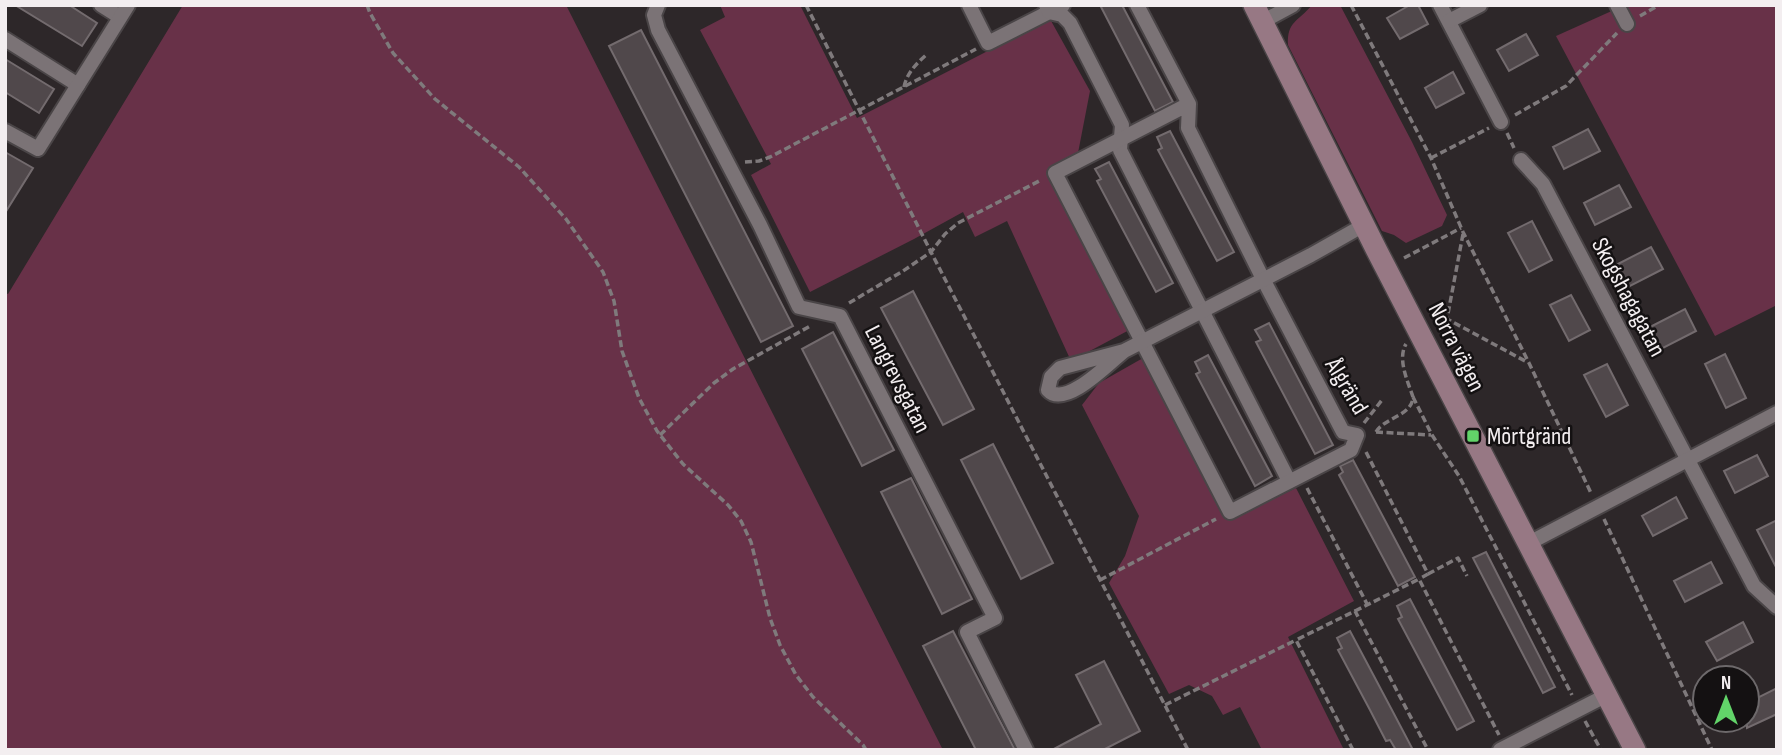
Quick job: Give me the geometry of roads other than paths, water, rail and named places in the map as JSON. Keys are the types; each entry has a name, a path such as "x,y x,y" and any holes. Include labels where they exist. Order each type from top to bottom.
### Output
{"street":[{"path":"5,131 38,149 124,11 102,5"},
{"name":"Langrevsgatan","path":"659,5 654,15 658,30 799,307 840,316 995,618 968,632 1026,750"},
{"path":"969,5 988,43 1047,9 1063,5"},
{"path":"1138,5 1189,104 1055,173 1142,341"},
{"path":"1258,14 1293,5"},
{"path":"1440,5 1501,122"},
{"path":"1448,21 1480,5"},
{"path":"1617,5 1627,24"},
{"path":"1047,9 1062,15 1070,23 1122,125 1120,150 1202,310 1295,479"},
{"name":"Norra vägen","path":"1258,14 1635,750"},
{"path":"5,39 78,85"},
{"name":"Ålgränd","path":"1142,341 1230,512 1351,450 1357,435 1343,432 1263,279 1188,128 1189,104"},
{"name":"Skogshagagatan","path":"1521,160 1543,184 1754,586 1777,607"},
{"path":"1124,351 1060,368 1051,377 1048,390 1059,396 1072,392 1124,351 1364,225"},
{"path":"1529,543 1777,413"},
{"path":"1502,748 1607,695"}],"place":[{"name":"Mörtgränd","path":"1473,436"}]}
